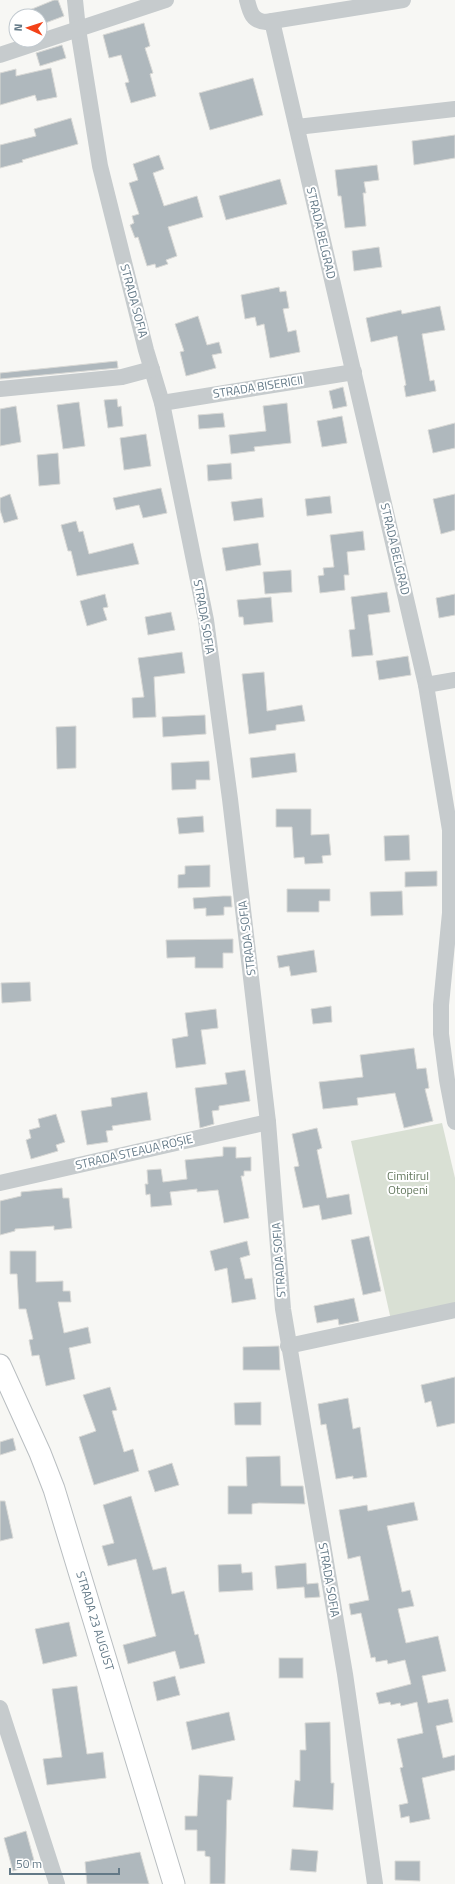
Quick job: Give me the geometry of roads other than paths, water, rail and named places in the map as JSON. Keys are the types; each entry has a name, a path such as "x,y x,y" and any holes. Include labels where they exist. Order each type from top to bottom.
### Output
{"main road":[{"name":"STRADA 23 AUGUST","path":"0,1364 40,1453 54,1489 174,1884"}],"street":[{"name":"STRADA SOFIA","path":"75,0 78,29 104,186 162,403 206,620 230,799 268,1122 283,1309 288,1346 345,1674 375,1884"},
{"path":"0,55 166,0"},
{"path":"247,0 254,18 258,21 272,21 403,0"},
{"name":"STRADA BELGRAD","path":"272,21 426,685 450,830 450,913 441,1005 441,1034 452,1091 455,1122"},
{"path":"297,126 455,109"},
{"path":"0,389 122,377 152,369"},
{"name":"STRADA BISERICII","path":"162,403 354,372"},
{"path":"426,685 455,680"},
{"name":"STRADA STEAUA ROȘIE","path":"0,1183 268,1122"},
{"path":"288,1346 455,1310"},
{"path":"0,1708 57,1884"}],"park label":[{"name":"Cimitirul Otopeni","path":"408,1183"}]}
